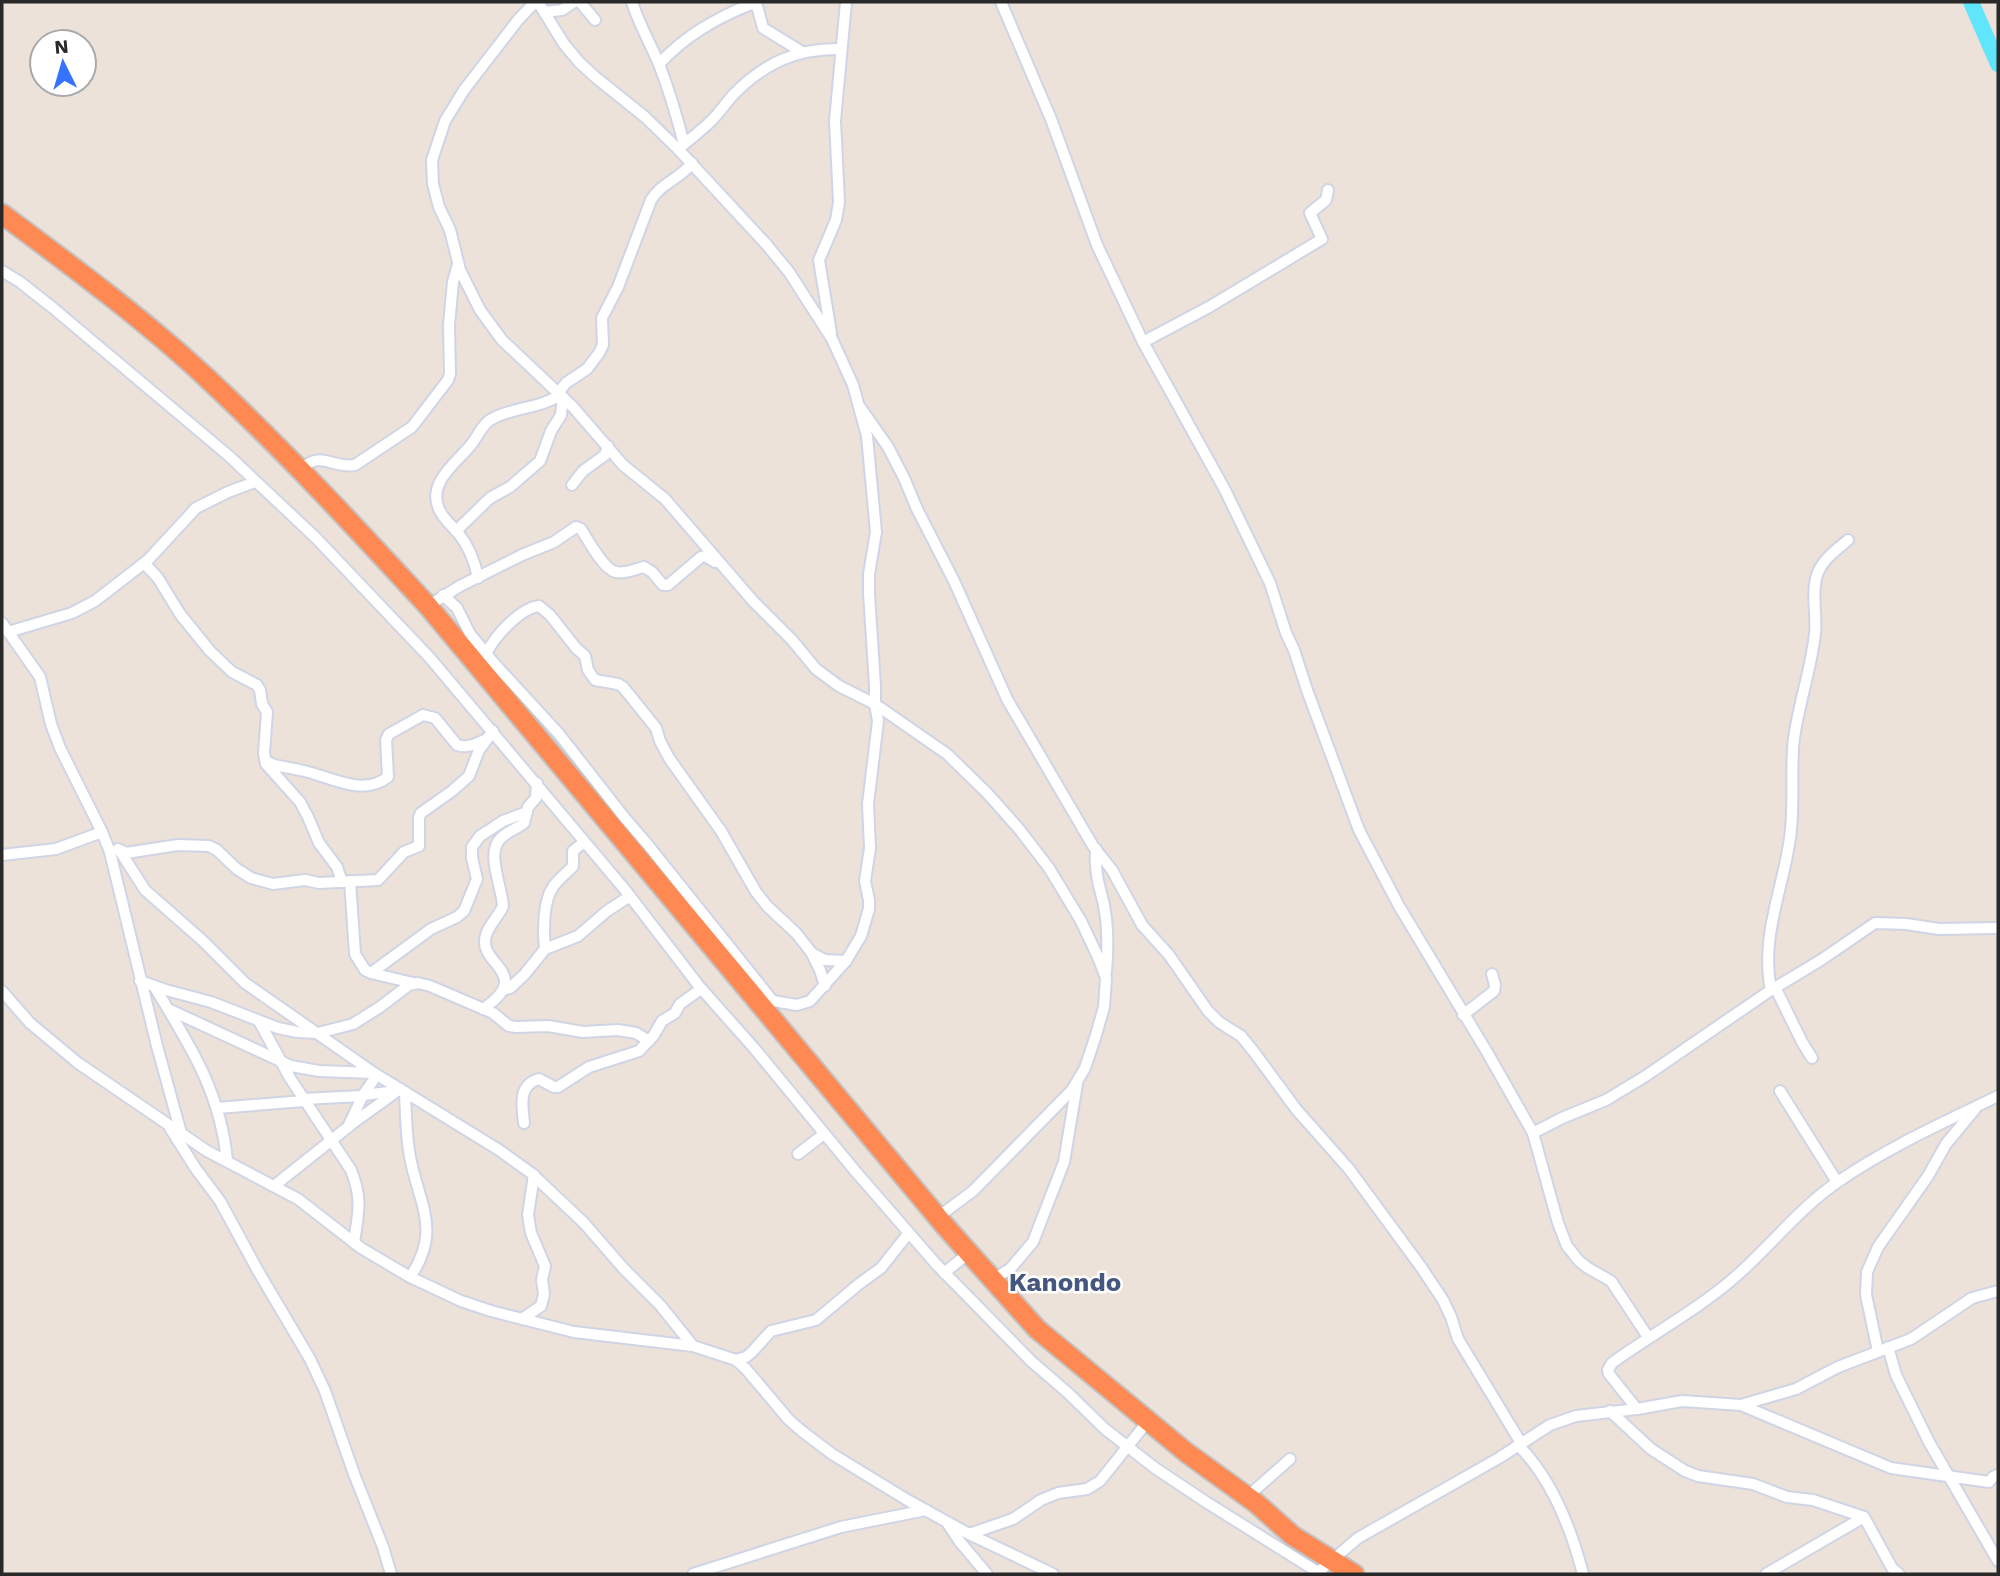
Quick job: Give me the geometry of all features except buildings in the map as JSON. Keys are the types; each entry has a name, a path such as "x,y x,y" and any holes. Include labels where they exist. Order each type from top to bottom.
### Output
{"highway":[{"path":"2,214 116,300 209,380 435,601 763,999 937,1217 1037,1329 1187,1453 1247,1496 1293,1536 1322,1570 1354,1574"}],"street":[{"path":"574,2 562,10 539,5 518,20 464,90 444,121 435,145 431,166 433,184 450,230 458,263 480,310 492,329 560,395 623,465 666,499 723,567 816,669 839,686 874,704 947,754 988,794 1049,868 1081,920 1106,978"},
{"path":"579,2 595,20"},
{"path":"632,2 669,93 681,147"},
{"path":"832,339 819,260 836,220 839,202 835,121 846,2"},
{"path":"1001,2 1051,119 1097,245 1143,342 1224,490 1270,583 1359,830 1399,906 1532,1133 1567,1246 1579,1261 1611,1281 1648,1337"},
{"path":"659,64 680,43 705,26 754,4 764,28 802,52"},
{"path":"435,601 457,608 470,634 486,654 559,734 707,917 763,999 797,1005 810,1001 846,961 861,936 869,909 865,873 870,849 868,796 878,721 874,704 869,584 876,532 871,462 860,407 832,339 789,272 692,163 681,147 579,62 539,5"},
{"path":"653,51 680,43"},
{"path":"681,147 711,121 743,86 784,57 822,49 841,49"},
{"path":"478,578 468,548 440,512 436,502 439,483 486,423 505,414 552,401 560,395 566,383 587,369 599,354 603,345 602,316 618,287 651,200 658,189 686,171 692,163"},
{"path":"1143,342 1209,307 1322,239 1310,213 1326,200 1328,190"},
{"path":"299,470 314,460 355,465 405,433 419,419 450,374 449,325 453,282 458,263"},
{"path":"2,271 53,308 229,456 378,602 430,658 490,735 537,783 701,989 754,1048 908,1234 1031,1361 1105,1429 1206,1502 1322,1570 1358,1538 1561,1420 1682,1401 1741,1405 1891,1468 1995,1481"},
{"path":"456,531 490,498 510,486 540,461 551,431 561,415 560,395"},
{"path":"860,407 888,447 904,478 1007,699 1096,849 1112,870 1142,925 1169,955 1208,1010 1219,1022 1241,1036 1296,1109 1349,1169 1421,1267 1443,1300 1458,1339 1519,1444 1552,1492 1563,1514 1583,1574"},
{"path":"572,485 583,471 605,455 608,446"},
{"path":"181,1133 118,880 103,836 60,748 51,724 40,677 5,627 72,614 84,608 116,587 144,563 196,508 255,482"},
{"path":"435,601 522,555 545,546 576,527 581,529 611,570 619,572 644,567 663,585 668,585 701,557 705,556 723,567"},
{"path":"1812,1058 1773,988 1767,972 1767,955 1790,840 1794,737 1815,633 1815,579 1823,563 1847,540"},
{"path":"144,563 158,578 180,614 210,651 232,672 257,685 268,718 264,739 265,761 300,802 319,843 346,882 355,954 365,970 430,986 498,1015 509,1026 548,1026 583,1032 618,1030 636,1033 649,1041"},
{"path":"486,654 502,631 530,607 539,606 585,656 588,670 595,680 624,687 656,727 664,749 721,831 756,892 796,933 811,953 825,986"},
{"path":"265,761 337,782 366,785 381,782 388,777 386,740 389,734 423,715 435,718 457,745 462,747 490,735"},
{"path":"120,851 126,853 187,845 209,846 251,878 273,884 305,880 319,883 378,880 404,852 419,846 421,813 453,791 469,776 490,735"},
{"path":"503,990 504,976 486,950 484,942 502,906 494,853 499,839 524,823 528,807 536,798 537,783"},
{"path":"371,973 431,929 464,912 477,879 472,847 480,836 491,828 527,812"},
{"path":"103,836 120,851 145,890 236,975 274,1005 375,1074 499,1150 534,1175 584,1223 660,1305 693,1346"},
{"path":"2,855 56,849 103,836"},
{"path":"545,948 543,930 550,894 553,887 573,866 573,851 584,842"},
{"path":"937,1217 974,1191 1004,1162 1072,1090 1085,1068 1104,1007 1106,978 1104,906 1097,880 1096,849"},
{"path":"483,1009 524,975 545,948 578,936 607,911 630,897"},
{"path":"1532,1133 1606,1100 1875,923 1939,929 1998,928"},
{"path":"811,953 825,960 846,961"},
{"path":"1463,1015 1494,991 1492,974"},
{"path":"141,981 211,1002 278,1028 318,1033 352,1024 413,983"},
{"path":"154,986 202,1068 217,1108 227,1161"},
{"path":"524,1123 522,1094 523,1089 532,1081 543,1079 558,1087 589,1067 634,1054 649,1041 662,1021 701,989"},
{"path":"2,991 30,1023 78,1063 207,1151 298,1199 355,1243 410,1277 461,1301 522,1319 574,1332 693,1346 736,1360 803,1433 832,1454 969,1534 1053,1574"},
{"path":"168,1009 256,1051 301,1068 375,1074"},
{"path":"259,1021 304,1100 351,1170 360,1201 355,1243"},
{"path":"348,1127 375,1074"},
{"path":"992,1280 1010,1269 1037,1234 1064,1161 1078,1082"},
{"path":"217,1108 401,1091"},
{"path":"274,1186 348,1127 401,1091"},
{"path":"401,1091 408,1146 427,1226 422,1255 410,1277"},
{"path":"1780,1091 1837,1182"},
{"path":"1637,1409 1609,1374 1612,1363 1732,1280 1763,1252 1791,1220 1837,1182 1913,1136 1998,1097"},
{"path":"1977,1107 1946,1144 1928,1176 1878,1247 1867,1272 1866,1295 1883,1349 1905,1394 1998,1561"},
{"path":"167,1122 220,1201 310,1359 325,1391 391,1574"},
{"path":"798,1154 824,1133"},
{"path":"522,1319 541,1306 544,1294 542,1280 545,1266 531,1233 528,1215 534,1175"},
{"path":"736,1360 746,1357 771,1331 808,1323 823,1314 881,1268 908,1234"},
{"path":"944,1273 969,1253"},
{"path":"1741,1405 1796,1389 1838,1367 1912,1339 1972,1298 1998,1291"},
{"path":"1610,1411 1651,1449 1685,1471 1698,1476 1753,1484 1787,1497 1812,1500 1864,1517 1883,1552 1899,1574"},
{"path":"969,1534 1013,1518 1050,1496 1087,1489 1100,1482 1147,1421"},
{"path":"1247,1496 1290,1459"},
{"path":"693,1574 841,1527 926,1510"},
{"path":"1766,1574 1864,1517"},
{"path":"946,1521 987,1574"}],"waterway":[{"path":"1971,2 1998,64"}],"district":[{"name":"Kanondo","path":"1065,1282"}]}
